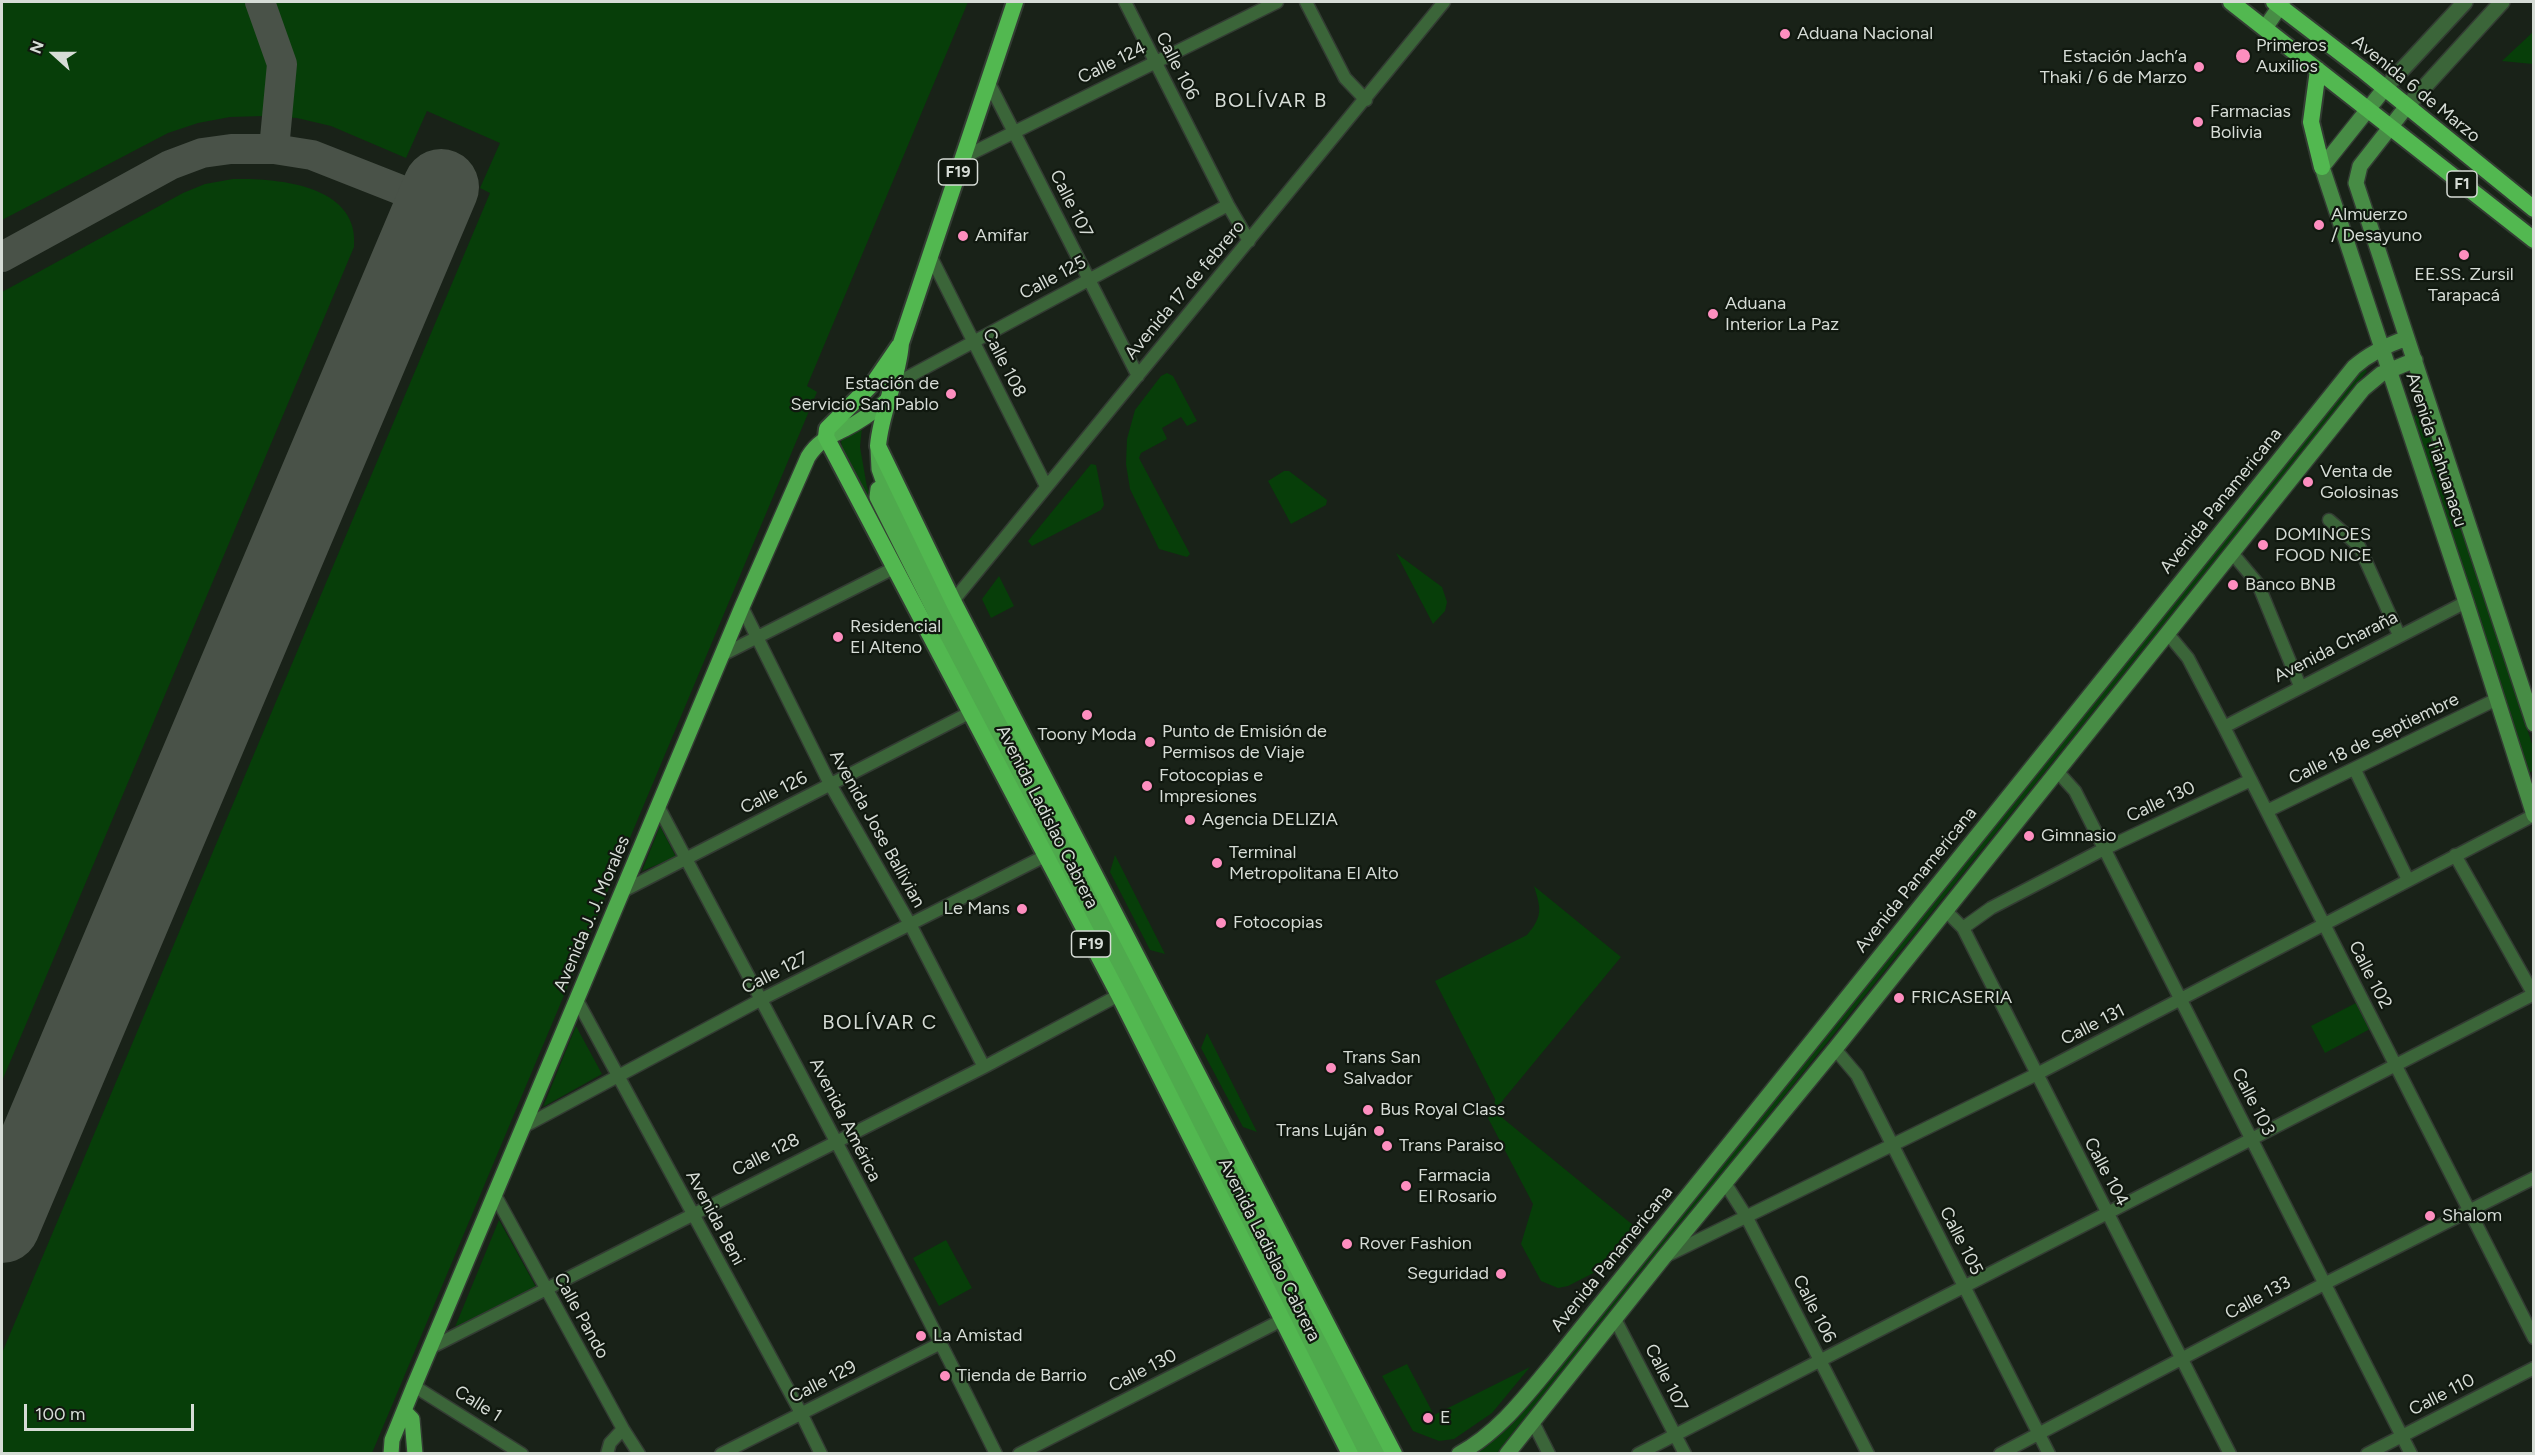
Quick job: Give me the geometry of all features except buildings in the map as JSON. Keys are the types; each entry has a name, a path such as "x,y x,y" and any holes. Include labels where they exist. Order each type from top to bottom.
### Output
{"highway":[{"name":"Avenida Ladislao Cabrera","path":"1014,2 901,344 899,366 879,431 878,446 953,601 1394,1454"},
{"name":"Avenida 6 de Marzo","path":"2279,3 2534,209"},
{"name":"F1","path":"2242,5 2265,28 2389,128 2534,240"},
{"path":"2318,70 2311,122 2322,167"},
{"name":"Avenida Ladislao Cabrera","path":"901,344 874,381 827,429 826,437 1119,995 1350,1454"},
{"path":"935,644 962,666 963,695"}],"main road":[{"path":"2265,28 2279,3"},
{"path":"2322,167 2385,88"},
{"name":"Avenida Tiahuanacu","path":"2407,106 2360,166 2356,183 2534,724"},
{"name":"Avenida Tiahuanacu","path":"2322,167 2498,699 2534,815"},
{"name":"Avenida Panamericana","path":"1459,1454 1479,1443 1502,1423 1619,1282 2354,367 2366,356 2407,338"},
{"path":"1507,1454 2233,554 2363,389 2390,369 2415,360"},
{"path":"826,437 846,429 892,392"},
{"name":"Avenida J. J. Morales","path":"390,1449 414,1386 625,890 742,607 808,457 814,446 826,437"},
{"name":"Avenida Ladislao Cabrera","path":"878,446 881,493 962,666 1366,1454"},
{"name":"Avenida Ladislao Cabrera","path":"881,493 1381,1454"},
{"path":"1619,1282 1635,1294"},
{"path":"404,1411 412,1419 415,1454"}],"street":[{"name":"Calle 106","path":"1125,2 1228,205 1250,240"},
{"name":"Calle 124","path":"962,158 1277,2"},
{"path":"1306,2 1345,78 1366,100"},
{"name":"Avenida 17 de febrero","path":"953,601 1366,100 1444,2"},
{"path":"2385,88 2465,2"},
{"path":"2407,106 2502,2"},
{"name":"Calle 107","path":"988,81 1138,375"},
{"name":"Calle 125","path":"892,392 973,341 1228,205"},
{"name":"Calle 108","path":"930,255 1046,486"},
{"path":"2329,520 2359,546 2399,635"},
{"path":"2233,554 2258,585 2300,686"},
{"path":"722,655 894,568"},
{"name":"Avenida Charaña","path":"2224,727 2466,602"},
{"name":"Avenida Jose Ballivian","path":"742,607 830,784 911,926 984,1067"},
{"name":"Calle 102","path":"2168,634 2188,658 2224,727 2534,1338"},
{"name":"Calle 18 de Septiembre","path":"2267,811 2498,699"},
{"name":"Calle 126","path":"625,890 971,712"},
{"path":"2355,770 2408,880"},
{"name":"Calle 103","path":"2057,771 2074,791 2411,1454"},
{"name":"Calle 130","path":"1963,928 1991,908 2104,849 2251,780"},
{"name":"Avenida América","path":"658,806 762,999 941,1343 996,1454"},
{"name":"Calle 131","path":"1664,1257 2035,1075 2534,815"},
{"path":"1638,1454 2533,994 2455,855"},
{"name":"Calle 127","path":"523,1127 618,1074 762,999 911,926 1045,856"},
{"name":"Calle 104","path":"1946,911 1963,928 2035,1075 2230,1454"},
{"name":"Calle 128","path":"430,1348 835,1140 984,1067 1119,995"},
{"name":"Avenida Beni","path":"577,1000 821,1454"},
{"name":"Calle 105","path":"1835,1049 1857,1075 2049,1454"},
{"name":"Calle 133","path":"2000,1454 2324,1284 2534,1178"},
{"name":"Calle 106","path":"1725,1183 1746,1216 1868,1454"},
{"name":"Calle Pando","path":"495,1195 623,1429 639,1454"},
{"name":"Calle 107","path":"1615,1319 1684,1454"},
{"name":"Calle 130","path":"1019,1454 1282,1320"},
{"name":"Calle 129","path":"721,1454 941,1343"},
{"name":"Calle 110","path":"2367,1454 2534,1368"},
{"name":"Calle 1","path":"414,1386 522,1454"},
{"path":"1533,1422 1549,1454"},
{"path":"607,1454 610,1443 623,1429"}],"green space":[{"path":"2,2 968,2 807,386 817,392 372,1453 2,1453 2,1353 490,193 480,188 500,143 427,111 406,158 331,126 297,118 230,117 198,123 168,133 2,220"},
{"path":"2533,32 2533,64 2502,61"},
{"path":"233,179 272,180 293,184 313,189 330,198 344,210 352,226 354,247 2,1081 2,292 183,193 205,184"},
{"path":"2361,366 2367,371 1497,1453 1474,1454 1525,1410"},
{"path":"1167,373 1173,376 1197,421 1187,426 1181,417 1162,428 1167,439 1141,453 1139,458 1190,554 1187,557 1159,549 1130,489 1126,464 1127,439 1135,410 1161,376"},
{"path":"2424,412 2533,747 2533,771 2528,773 2412,417"},
{"path":"862,427 860,447 867,487 946,649 843,452 841,441 852,430"},
{"path":"1091,464 1096,465 1104,505 1101,510 1032,546 1028,541"},
{"path":"1284,471 1289,471 1327,500 1326,505 1291,524 1268,481"},
{"path":"1396,553 1442,587 1447,602 1445,611 1433,624"},
{"path":"999,576 1014,606 991,618 982,599"},
{"path":"660,826 676,857 642,871"},
{"path":"1115,855 1165,954 1150,950 1110,872"},
{"path":"1534,886 1621,957 1494,1111 1639,1230 1613,1263 1568,1286 1558,1288 1541,1281 1521,1244 1533,1204 1488,1118 1494,1110 1495,1099 1435,981 1527,935 1536,923 1539,912"},
{"path":"2356,1003 2370,1029 2325,1053 2311,1026"},
{"path":"576,1026 602,1074 543,1107"},
{"path":"1207,1033 1257,1132 1243,1127 1201,1048"},
{"path":"499,1220 536,1287 455,1327"},
{"path":"946,1240 972,1288 939,1306 913,1258"},
{"path":"1407,1364 1434,1415 1530,1367 1492,1413 1454,1439 1439,1441 1413,1431 1382,1376"}],"taxiway":[{"path":"260,2 282,64 274,149"},
{"path":"2,257 170,165 202,153 231,149 274,149 312,155 434,203"}],"runway":[{"path":"2,1225 441,187"}],"place":[{"name":"Aduana Nacional","path":"1785,34"},
{"name":"Primeros Auxilios","path":"2243,56"},
{"name":"Estación Jach’a Thaki / 6 de Marzo","path":"2199,67"},
{"name":"Farmacias Bolivia","path":"2198,122"},
{"name":"Almuerzo / Desayuno","path":"2319,225"},
{"name":"Amifar","path":"963,236"},
{"name":"EE.SS. Zursil Tarapacá","path":"2464,255"},
{"name":"Aduana Interior La Paz","path":"1713,314"},
{"name":"Estación de Servicio San Pablo","path":"951,394"},
{"name":"Venta de Golosinas","path":"2308,482"},
{"name":"DOMINOES FOOD NICE","path":"2263,545"},
{"name":"Banco BNB","path":"2233,585"},
{"name":"Residencial El Alteno","path":"838,637"},
{"name":"Toony Moda","path":"1087,715"},
{"name":"Punto de Emisión de Permisos de Viaje","path":"1150,742"},
{"name":"Fotocopias e Impresiones","path":"1147,786"},
{"name":"Agencia DELIZIA","path":"1190,820"},
{"name":"Gimnasio","path":"2029,836"},
{"name":"Terminal Metropolitana El Alto","path":"1217,863"},
{"name":"Le Mans","path":"1022,909"},
{"name":"Fotocopias","path":"1221,923"},
{"name":"FRICASERIA","path":"1899,998"},
{"name":"Trans San Salvador","path":"1331,1068"},
{"name":"Bus Royal Class","path":"1368,1110"},
{"name":"Trans Luján","path":"1379,1131"},
{"name":"Trans Paraiso","path":"1387,1146"},
{"name":"Farmacia El Rosario","path":"1406,1186"},
{"name":"Shalom","path":"2430,1216"},
{"name":"Rover Fashion","path":"1347,1244"},
{"name":"Seguridad","path":"1501,1274"},
{"name":"La Amistad","path":"921,1336"},
{"name":"Tienda de Barrio","path":"945,1376"},
{"name":"E","path":"1428,1418"}],"district":[{"name":"BOLÍVAR B","path":"1271,101"},
{"name":"BOLÍVAR C","path":"880,1023"}]}
